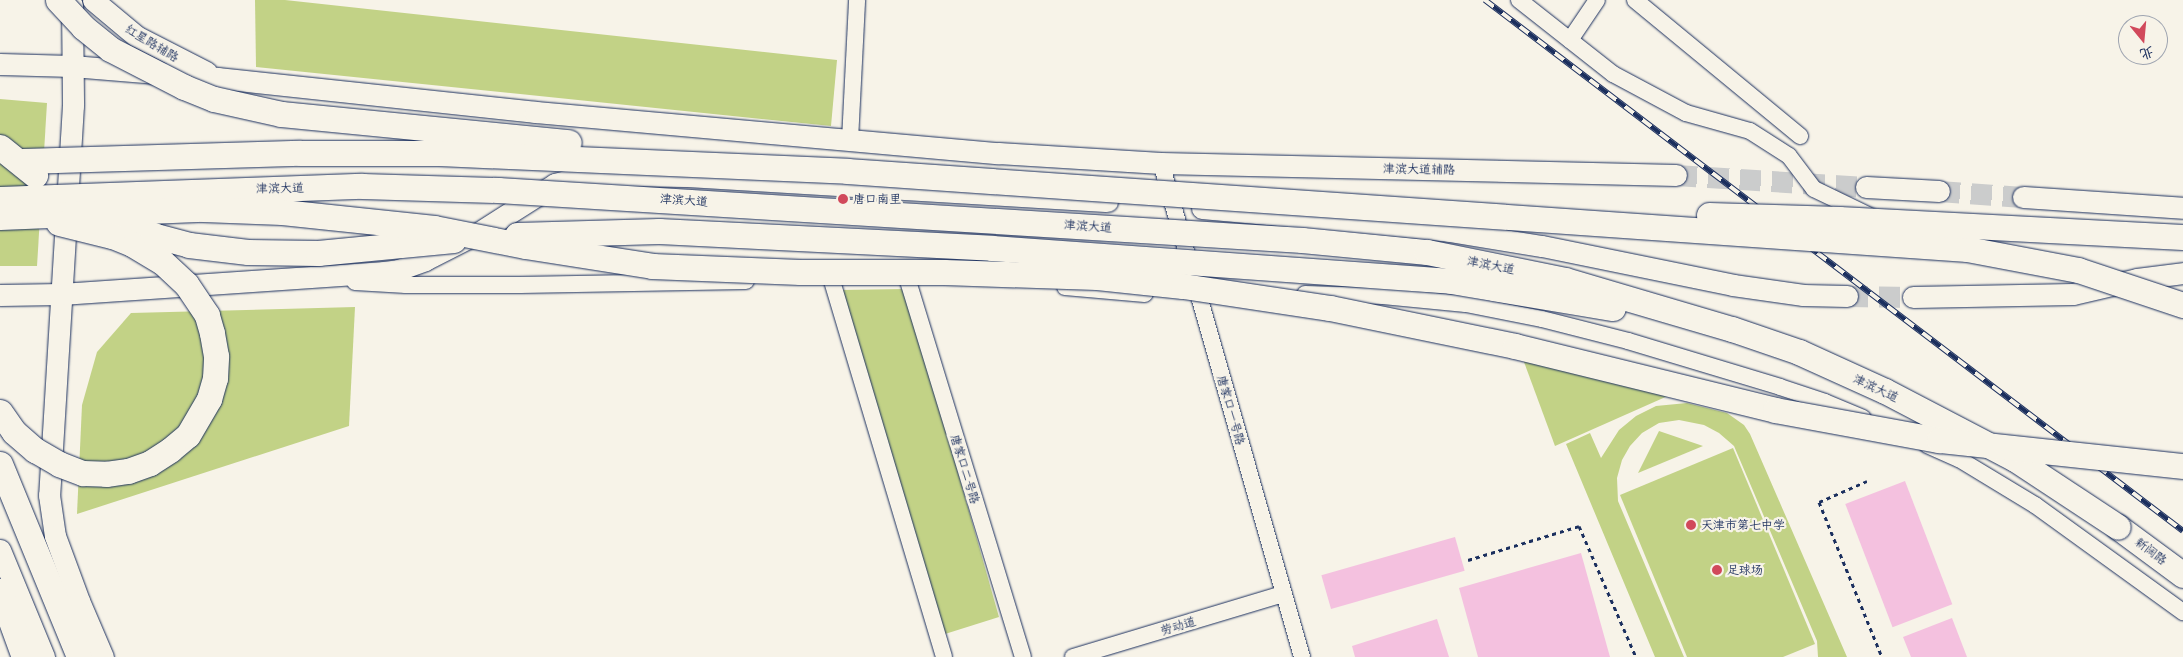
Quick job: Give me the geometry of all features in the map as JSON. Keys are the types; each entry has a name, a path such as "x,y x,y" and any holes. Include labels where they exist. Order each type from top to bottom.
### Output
{"highway":[{"path":"58,0 83,27 110,49 184,87 214,98 248,107 317,118 483,132 596,145 710,152 847,171"},
{"path":"0,147 48,185 75,201 124,224 189,245 241,251 318,253 539,233 659,231 890,242 1451,281 1552,299 1691,318"},
{"name":"津滨大道","path":"8,161 300,153 439,152 847,171 1444,221"},
{"name":"津滨大道","path":"0,198 362,186 498,190 1302,240 1427,252 1565,280 1732,329 1799,352 1885,391 2015,459 2118,527"},
{"path":"0,218 203,209 277,202 498,190"},
{"path":"203,209 282,212 434,228 524,246 652,266 800,272 944,272 1097,277 1183,286 1330,308 1506,344 1775,410 1939,440 2183,466"},
{"path":"1444,221 1648,213 1839,219 2183,237"},
{"path":"0,218 56,222 112,236 146,252 174,272 197,297 207,316 216,356 215,378 209,399 199,420 188,435 150,463 128,471 106,474 83,473 59,464 35,450 14,432 0,412"},
{"path":"1444,221 1607,226 1892,242 1967,249 2078,270 2183,305"},
{"path":"0,464 78,657"},
{"name":"新阔路","path":"2118,527 2183,575"},
{"path":"0,591 24,657"}],"main road":[{"path":"72,0 73,105 49,495 55,536 79,601 104,657"},
{"name":"红星路辅路","path":"93,0 136,36 218,78"},
{"name":"津滨大道辅路","path":"0,64 72,66 218,78 535,112 998,153 1161,163 1676,175"},
{"path":"34,65 56,77 69,94 73,105"},
{"path":"0,295 61,294 384,272 411,265 478,233 555,184 577,178 601,175 685,176 1444,221"},
{"path":"1866,187 1939,191"},
{"path":"2023,197 2183,208"},
{"name":"津滨大道","path":"1444,221 1733,285 1803,296 1847,296"},
{"path":"1913,297 2073,294 2137,279 2183,273"},
{"path":"0,550 44,657"}],"street":[{"path":"850,140 857,0"},
{"path":"1519,0 1613,74 1686,113 1750,131 1789,156 1814,188 1872,217 2183,243"},
{"path":"1570,40 1597,0"},
{"path":"1635,0 1800,136"},
{"name":"唐家口一号路","path":"1161,163 1302,657"},
{"path":"301,278 406,285 908,281 1019,284 1140,294 1382,296 1466,304 1542,318 1599,333 1780,387 1825,402 1959,459 2035,504 2183,612"},
{"path":"832,281 944,657"},
{"name":"唐家口二号路","path":"908,281 1023,657"},
{"name":"劳动道","path":"1073,657 1283,594"}],"path":[{"path":"1867,482 1819,502 1882,657"},
{"path":"1468,560 1579,526 1636,657"}],"green space":[{"path":"255,0 285,0 837,60 831,126 256,67"},
{"path":"0,99 47,103 37,266 0,266"},
{"path":"906,289 999,617 945,634 840,290"},
{"path":"355,307 349,426 77,514 82,405 97,352 131,313"},
{"path":"1521,354 1670,395 1555,446"},
{"path":"1687,403 1727,413 1744,425 1750,434 1847,657 1818,657 1817,641 1734,446 1719,433 1704,425 1679,420 1659,423 1642,433 1630,446 1622,460 1617,478 1618,501 1684,657 1655,657 1566,444 1590,433 1601,458 1619,430 1636,416 1656,406"},
{"path":"1659,431 1703,446 1638,473"},
{"name":"足球场","path":"1733,448 1815,644 1783,657 1687,657 1620,495"}],"building":[{"path":"1905,481 1952,604 1893,627 1845,504"},
{"path":"1455,537 1465,571 1331,609 1321,575"},
{"path":"1581,553 1610,657 1478,657 1459,588"},
{"path":"1952,618 1967,657 1911,657 1903,637"},
{"path":"1437,619 1449,657 1355,657 1352,646"}],"tunnel":[{"path":"1676,175 1866,187"},
{"path":"1939,191 2023,197"},
{"path":"1847,296 1913,297"}],"railway":[{"path":"1485,0 2183,531"}],"place":[{"name":"唐口南里","path":"843,199"},
{"name":"天津市第七中学","path":"1691,525"},
{"name":"足球场","path":"1717,570"}]}
